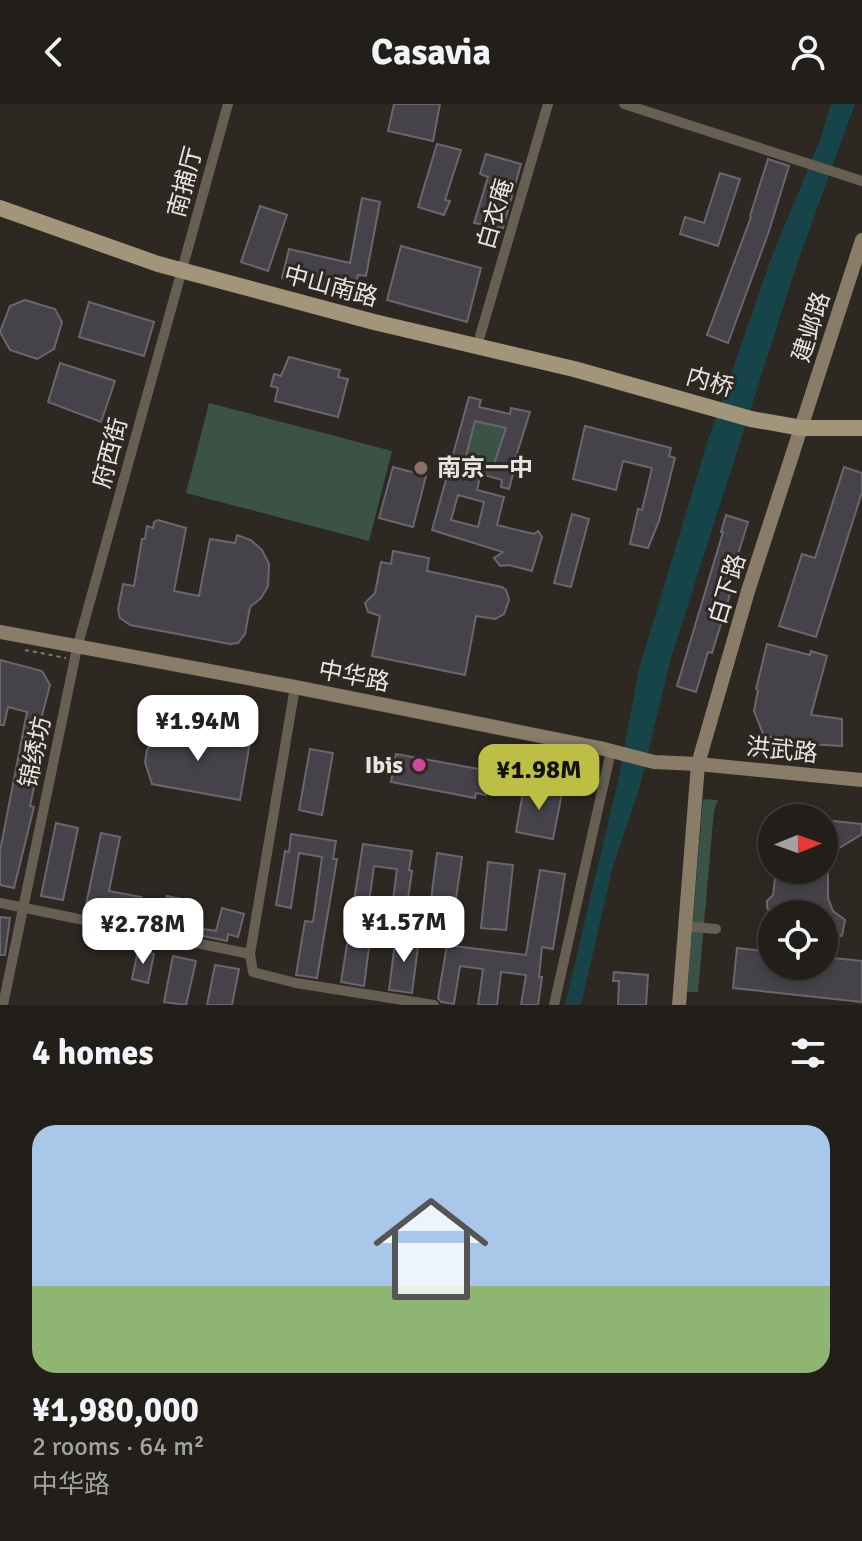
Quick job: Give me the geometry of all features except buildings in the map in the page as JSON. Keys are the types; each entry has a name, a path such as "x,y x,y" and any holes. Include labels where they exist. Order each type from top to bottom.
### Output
{"main road":[{"name":"中山南路","path":"0,208 182,270 655,392"},
{"name":"建邺路","path":"802,428 862,240"},
{"name":"内桥","path":"655,392 751,419 802,428"},
{"path":"802,428 862,428"},
{"name":"白下路","path":"679,1005 698,764 748,591 802,428"},
{"name":"中华路","path":"0,632 76,654 295,687 604,754 654,762 698,764"},
{"name":"洪武路","path":"698,764 862,780"}],"street":[{"name":"南捕厅","path":"182,270 228,104"},
{"name":"白衣庵","path":"480,336 548,104"},
{"path":"624,104 857,180"},
{"name":"府西街","path":"76,654 182,270"},
{"name":"锦绣坊","path":"3,1005 76,654"},
{"path":"295,687 250,954 253,972 296,983 434,1005"},
{"path":"554,1005 604,754"},
{"path":"0,903 250,954"},
{"path":"685,926 716,929"}],"path":[{"path":"15,648 76,654"}],"green space":[{"path":"209,403 392,451 369,541 186,493"},
{"path":"475,421 506,428 493,467 465,460"},
{"path":"703,799 718,800 714,810 698,992 687,992"}],"water":[{"path":"831,104 855,104 797,264 671,658 640,786 613,866 581,1005 565,1005 618,781 639,669 708,440 772,256 820,140"}],"place":[{"name":"南京一中","path":"421,468"},
{"name":"Ibis","path":"419,765"}]}
